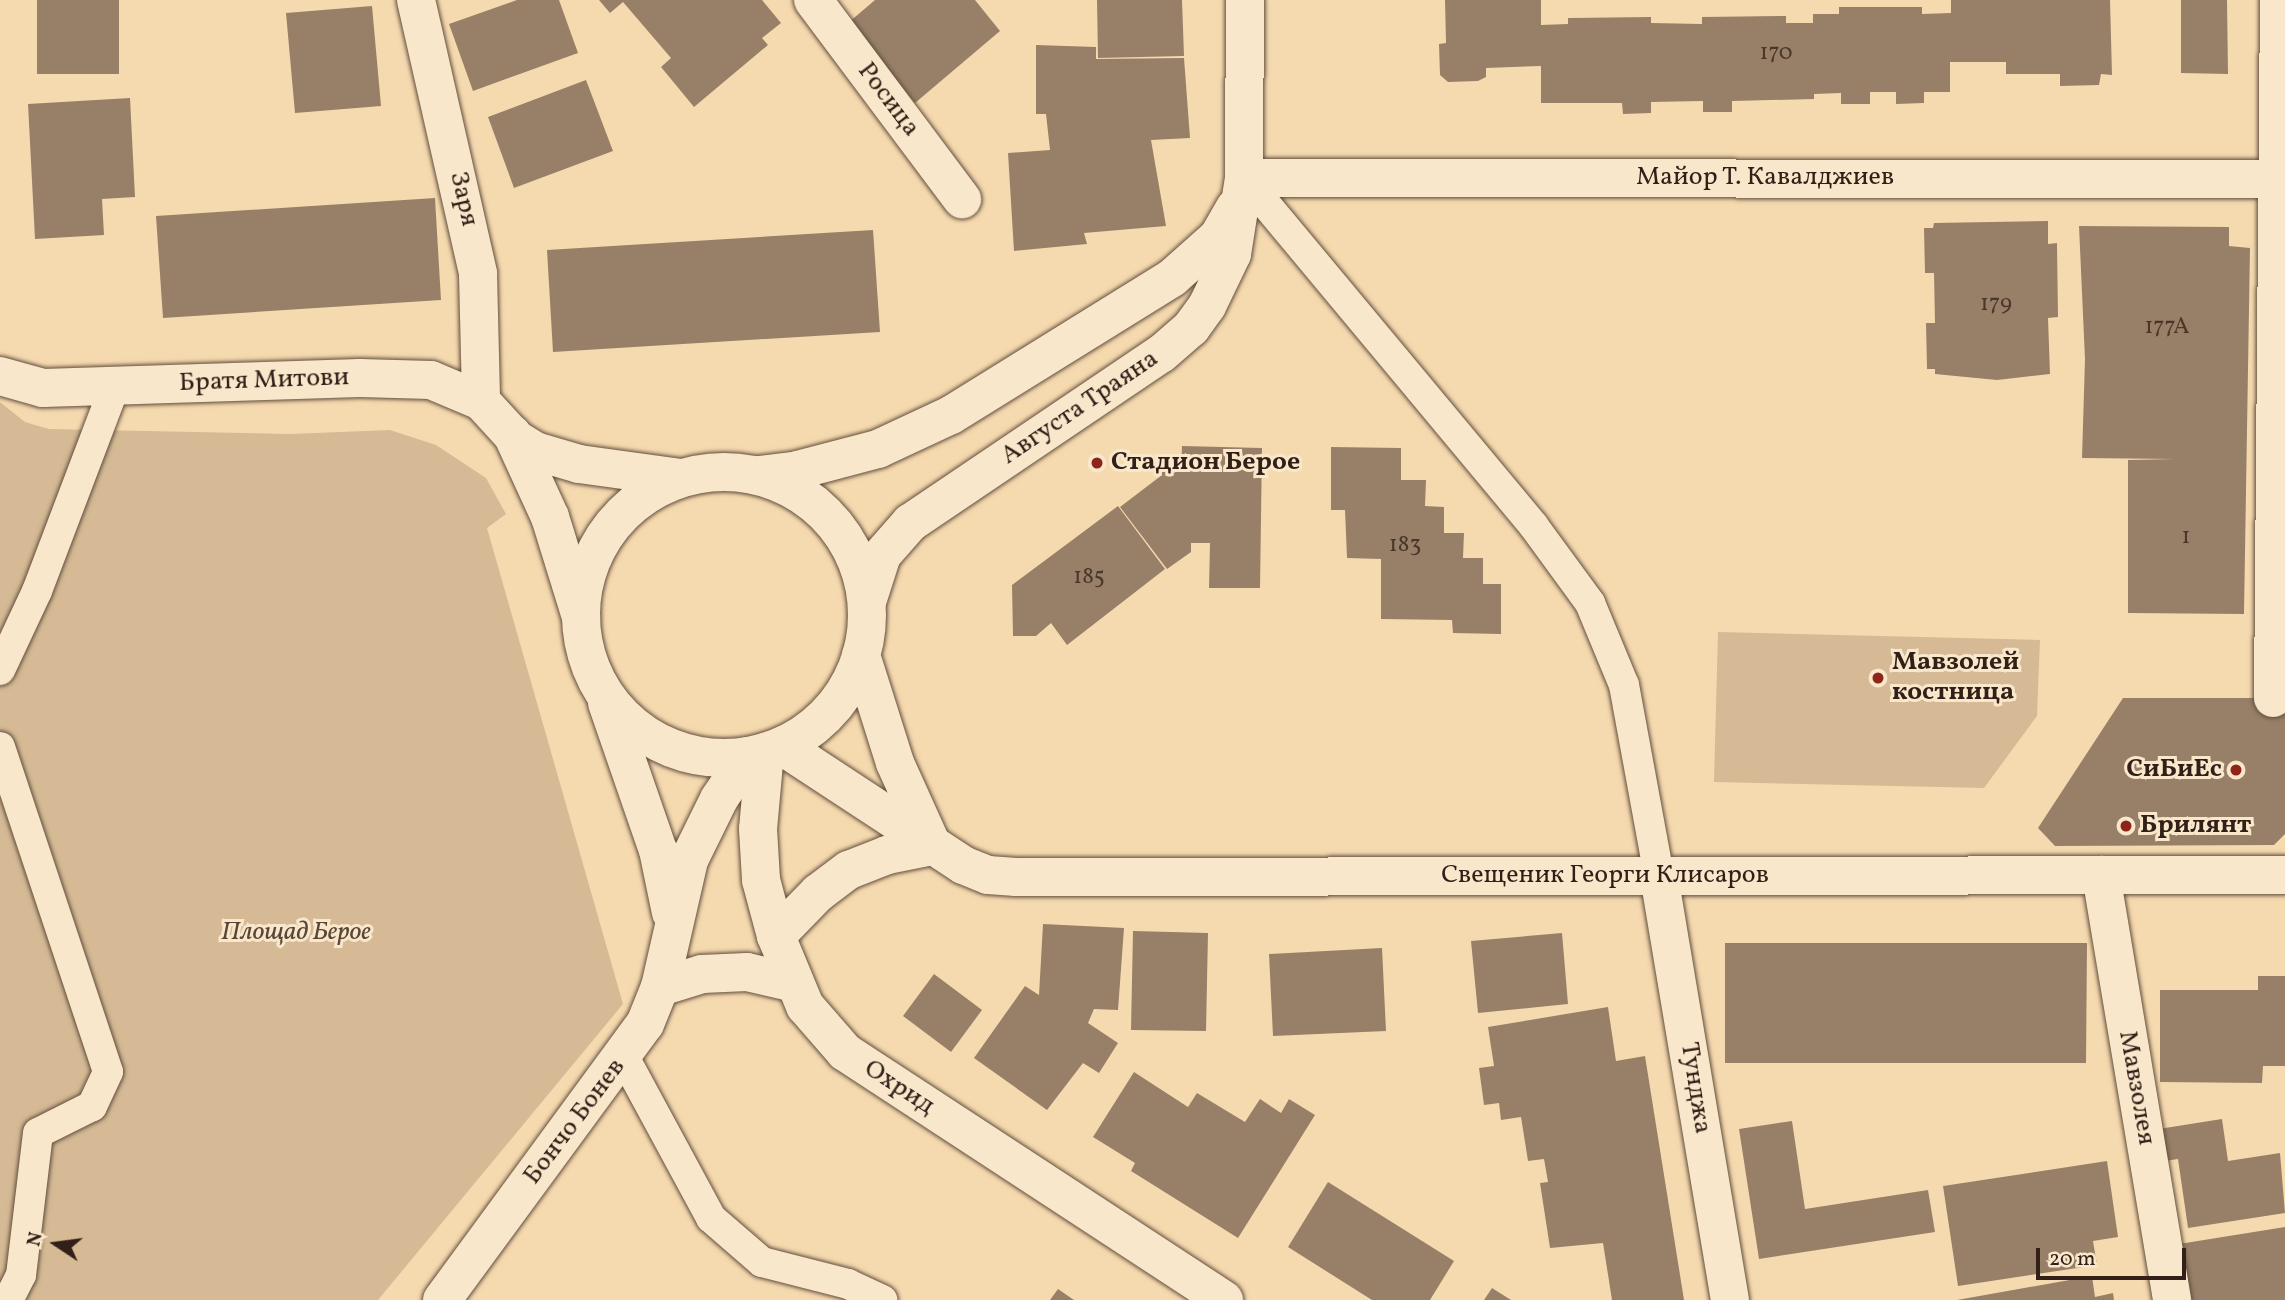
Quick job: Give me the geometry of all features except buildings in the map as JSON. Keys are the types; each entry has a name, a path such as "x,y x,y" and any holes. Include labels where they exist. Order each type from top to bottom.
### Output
{"street":[{"name":"Заря","path":"416,0 478,274 481,401"},
{"name":"Росица","path":"813,0 962,199"},
{"name":"Августа Траяна","path":"867,602 882,555 910,523 1161,354 1191,328 1214,293 1232,254 1244,178 1244,0"},
{"path":"2273,698 2281,179 2279,0"},
{"name":"Августа Траяна","path":"755,475 798,470 878,449 951,415 1185,268 1225,227 1244,178"},
{"name":"Майор Т. Кавалджиев","path":"1244,178 2281,179"},
{"name":"Братя Митови","path":"0,376 33,388 419,379 450,385 481,401 512,434 535,451 579,464 681,478"},
{"name":"Братя Митови","path":"512,434 550,517 581,617"},
{"path":"581,617 589,570 611,527 646,495 681,478 719,472 755,475 798,492 832,521 856,559 867,602 861,655 895,763 933,846 887,855 849,870 818,893 776,936"},
{"name":"Бончо Бонев","path":"581,617 587,654 658,850 673,925"},
{"name":"Бончо Бонев","path":"442,1300 624,1057 660,987 689,860 719,799 765,751 832,709 861,655"},
{"path":"602,690 641,732 665,746 692,755 765,751"},
{"name":"Свещеник Георги Клисаров","path":"765,751 988,875 2285,875"},
{"name":"Охрид","path":"765,751 758,829 761,880 776,936 805,1006 845,1052 1224,1300"},
{"name":"Мавзолея","path":"2101,875 2172,1300"},
{"name":"Тунджа","path":"1659,876 1730,1300"},
{"path":"660,987 702,974 747,972 795,983"}],"lane":[{"path":"1244,178 1558,556 1590,603 1624,685 1659,876"},
{"path":"0,670 37,591 115,386"},
{"path":"0,747 108,1072 92,1106 38,1133 20,1275 8,1300"},
{"path":"624,1057 711,1219 762,1262 848,1284 882,1300"}],"green space":[{"name":"Площад Берое","path":"0,402 25,422 49,429 290,434 390,430 436,445 486,478 506,514 487,528 623,1004 378,1300 0,1300"},
{"name":"Мавзолей костница","path":"1718,632 2040,640 2037,716 1984,788 1714,782"}],"place":[{"name":"Стадион Берое","path":"1097,463"},
{"name":"Мавзолей костница","path":"1878,678"},
{"name":"СиБиЕс","path":"2236,770"},
{"name":"Брилянт","path":"2126,826"}]}
